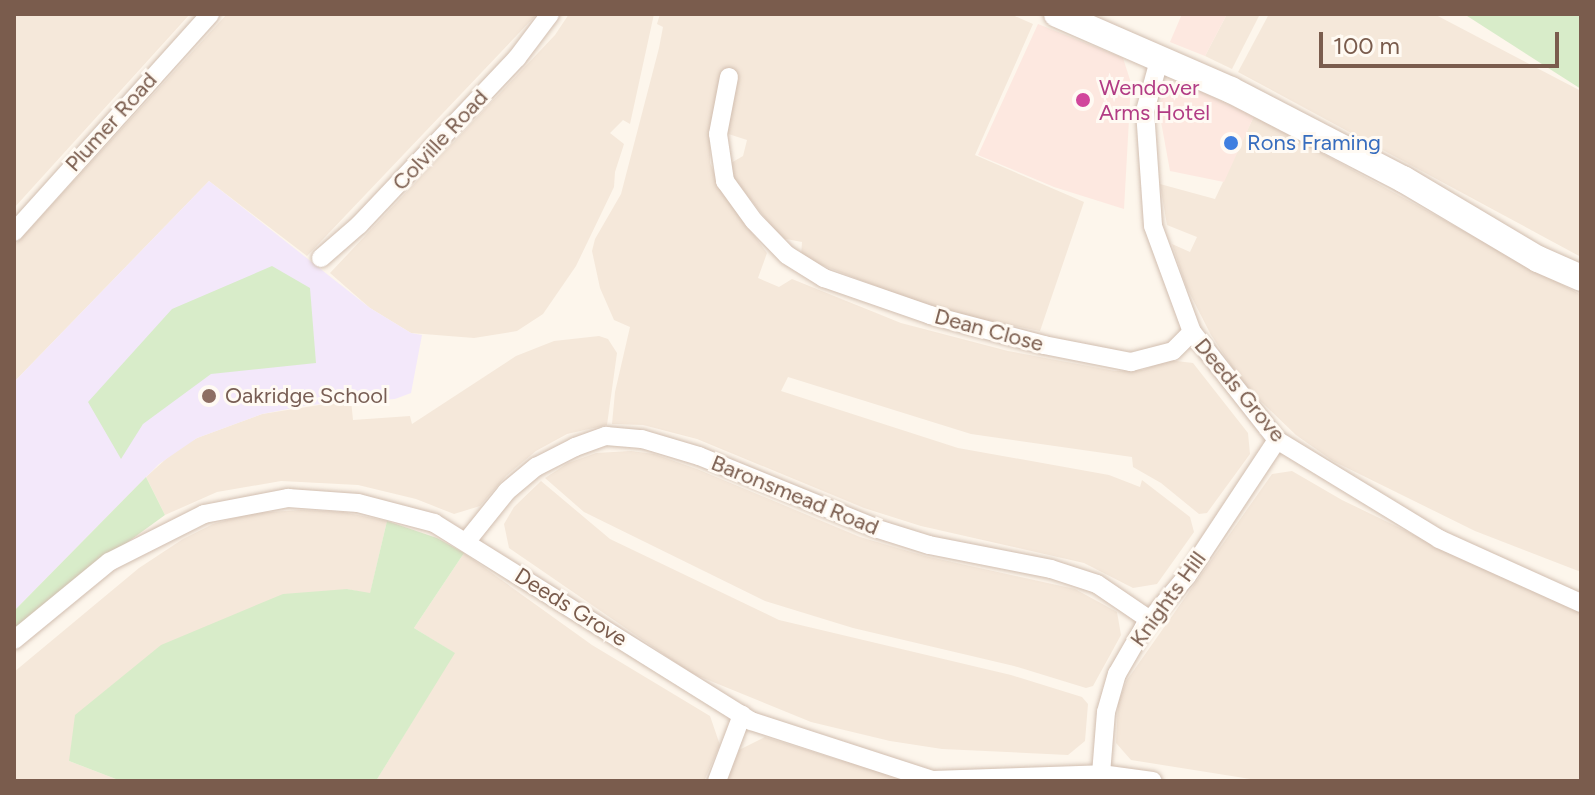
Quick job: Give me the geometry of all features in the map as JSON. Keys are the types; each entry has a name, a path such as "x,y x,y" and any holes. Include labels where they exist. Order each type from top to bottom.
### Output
{"street":[{"name":"Plumer Road","path":"14,232 210,14"},
{"name":"Colville Road","path":"321,258 359,225 497,80 550,14"},
{"path":"1057,14 1160,57 1389,172 1538,259 1581,278"},
{"name":"Deeds Grove","path":"1160,57 1145,111 1153,226 1192,332 1277,440 1439,539 1581,603"},
{"name":"Dean Close","path":"729,77 718,134 725,181 754,221 787,255 824,278 930,315 1044,345 1131,362 1173,351 1192,332"},
{"name":"Baronsmead Road","path":"466,542 507,491 536,467 575,447 606,436 642,439 699,456 878,529 929,545 1051,569 1097,584 1150,620"},
{"name":"Knights Hill","path":"1101,774 1106,712 1117,674 1150,620 1187,576 1277,440"},
{"name":"Deeds Grove","path":"14,640 109,562 204,514 288,498 358,503 434,523 742,715 933,780 1101,774 1153,781"},
{"path":"717,781 742,715"}],"shaded area":[{"path":"14,14 190,14 14,208"},
{"path":"227,14 537,14 307,256 209,181 14,382 14,246"},
{"path":"569,14 654,14 630,124 623,120 610,133 624,144 615,172 614,187 576,266 543,314 517,331 474,338 411,333 370,308 330,273 555,35"},
{"path":"660,14 1010,14 1033,24 975,155 1084,202 1040,331 969,317 904,297 801,257 802,242 781,238 729,172 731,163 743,156 747,140 710,128 710,163 724,194 767,253 758,278 779,287 792,279 901,323 1008,351 1115,371 1143,370 1168,360 1193,363 1248,433 1250,454 1207,513 1199,514 1161,483 1133,467 1132,457 971,434 788,377 781,391 958,448 1109,475 1140,487 1142,480 1190,517 1194,532 1157,584 1133,588 1084,563 921,526 864,508 697,439 643,425 612,424 615,392 630,327 614,320 600,288 592,251 595,239 621,194 659,48 663,27 657,24"},
{"path":"1182,14 1227,14 1205,56 1170,42"},
{"path":"1227,14 1260,14 1232,69 1205,56"},
{"path":"1269,14 1434,14 1581,91 1581,257 1238,72"},
{"path":"1038,24 1123,58 1131,83 1124,209 1054,187 978,155"},
{"path":"1168,88 1200,91 1254,116 1224,182 1170,171 1158,105"},
{"path":"1254,116 1581,295 1581,572 1475,531 1333,461 1296,435 1244,385 1211,335 1186,286 1172,244 1190,252 1197,237 1167,225 1160,184 1215,199"},
{"name":"Oakridge School","path":"209,181 370,308 411,333 422,335 411,393 395,399 309,405 262,414 197,438 159,464 14,611 14,382"},
{"path":"599,336 608,339 617,353 607,425 567,434 536,451 506,476 480,506 454,514 416,499 358,485 281,481 217,492 165,515 146,477 176,450 197,438 262,414 351,400 353,420 410,416 412,424 516,356 554,341"},
{"path":"631,451 654,454 697,469 860,537 925,556 1075,589 1117,612 1121,635 1093,686 1086,688 1014,666 853,628 765,601 584,512 545,478 568,463 596,453"},
{"path":"1292,471 1342,500 1431,543 1581,601 1581,781 1263,781 1131,760 1116,743 1118,703 1127,680 1272,474"},
{"path":"541,481 610,539 779,620 1011,675 1082,697 1088,704 1085,741 1068,755 942,749 890,741 811,722 691,673 509,548 504,524 514,507"},
{"path":"301,510 343,512 387,521 370,594 347,589 69,761 121,781 14,781 14,672 139,568 183,539 213,524 253,513"},
{"path":"464,553 592,645 710,716 720,745 704,781 376,781 454,653 414,628"},
{"path":"765,737 839,760 903,773 994,781 727,781 739,750"}],"green space":[{"path":"1464,14 1581,14 1581,89"},
{"path":"272,266 310,288 316,363 211,374 143,424 121,459 88,402 172,309"},
{"path":"146,477 165,515 92,568 14,634 14,611"},
{"path":"387,521 437,538 464,553 414,628 455,653 376,781 121,781 69,761 75,715 161,645 283,594 347,589 370,593"}],"place":[{"name":"Wendover Arms Hotel","path":"1083,100"},
{"name":"Rons Framing","path":"1231,143"},
{"name":"Oakridge School","path":"209,396"}]}
